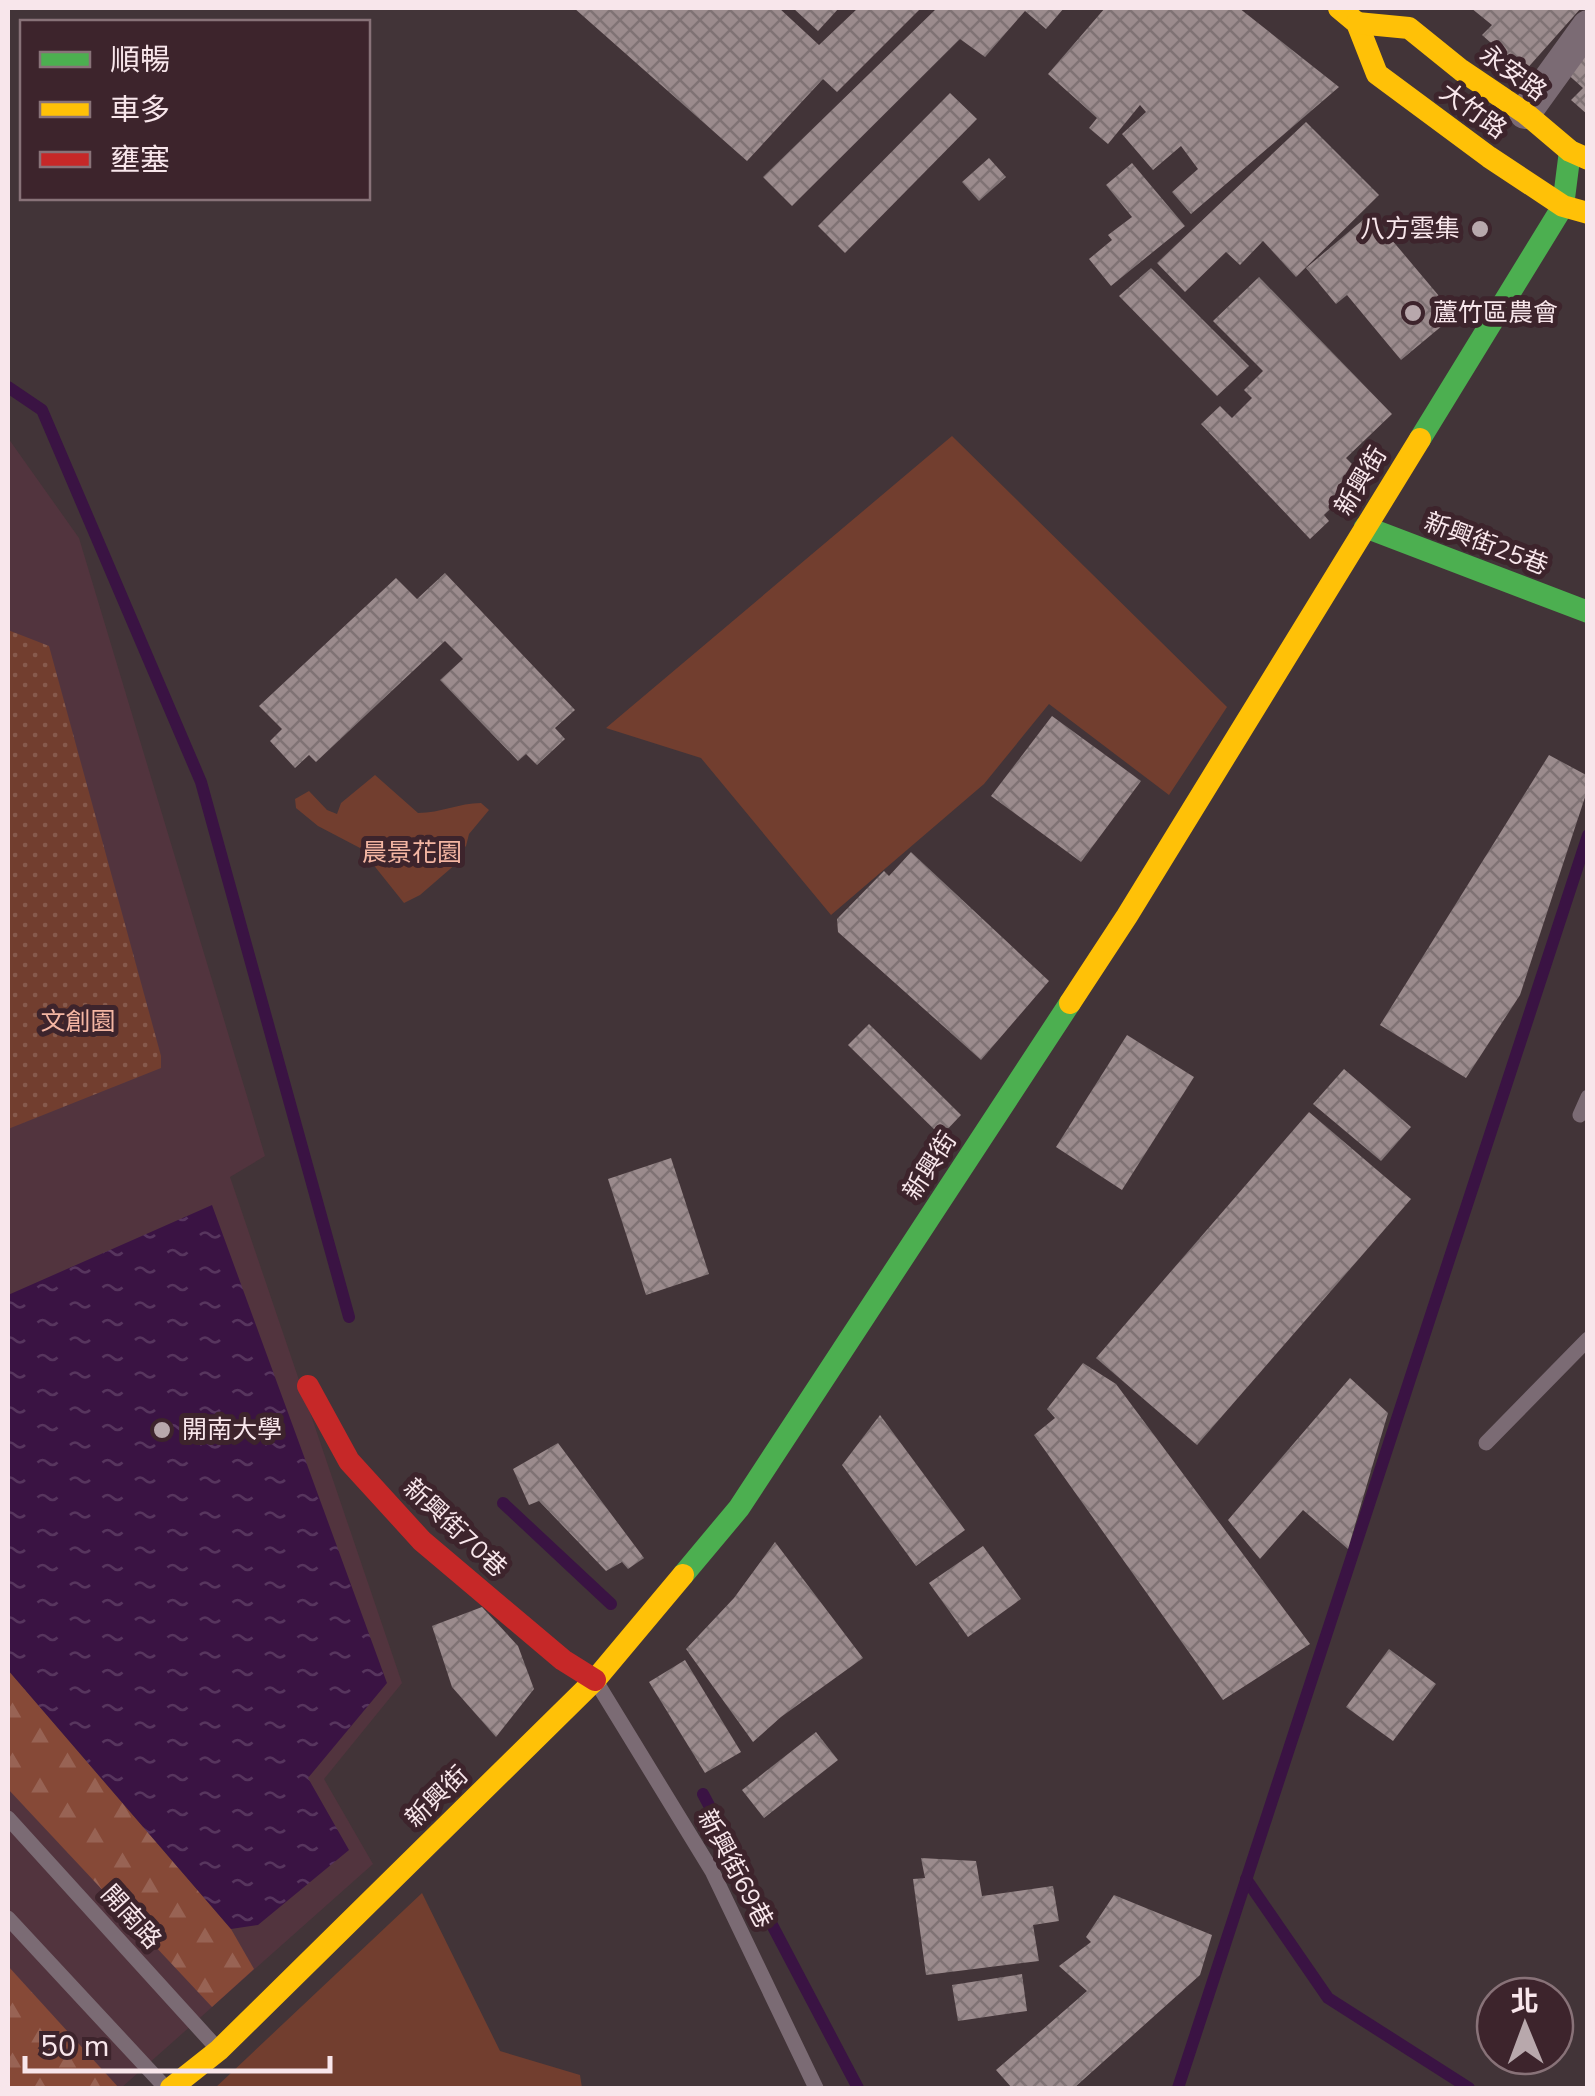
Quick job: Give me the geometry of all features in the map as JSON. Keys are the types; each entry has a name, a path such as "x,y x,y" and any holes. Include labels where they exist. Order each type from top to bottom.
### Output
{"street":[{"name":"大竹路","path":"1348,15 1412,23"},
{"name":"大竹路","path":"1348,15 1377,74 1562,206 1588,213"},
{"name":"永安路","path":"1412,23 1461,70 1579,155"},
{"path":"1524,113 1588,26"},
{"name":"新興街","path":"169,2088 218,2050 595,1680 739,1508 1127,916 1562,206 1579,155"},
{"name":"新興街25巷","path":"1366,527 1588,612"},
{"name":"新興街70巷","path":"308,1386 349,1460 422,1541 563,1660 595,1680"}],"lane":[{"path":"1580,1114 1588,1098"},
{"path":"1486,1443 1588,1339"},
{"name":"新興街69巷","path":"595,1680 712,1871 816,2088"},
{"name":"開南路","path":"8,1818 218,2050"},
{"path":"8,1918 169,2088"}],"shaded area":[{"name":"開南大學","path":"8,438 79,538 265,1156 230,1177 402,1683 324,1779 373,1864 121,2088 8,2088"}],"green space":[{"path":"952,436 1227,707 1169,795 1049,704 984,784 831,915 701,758 606,728"},
{"name":"文創園","path":"8,630 49,646 161,1056 161,1068 8,1129"},
{"name":"晨景花園","path":"375,775 418,813 481,803 489,810 469,834 466,846 457,854 457,863 420,895 404,903 360,848 318,826 296,808 295,799 309,791 327,810 337,814 341,803"},
{"path":"8,1670 231,1929 254,1969 212,2007 8,1789"},
{"path":"422,1893 500,2051 580,2075 582,2088 215,2088"},
{"path":"8,1966 119,2088 8,2088"}],"water":[{"path":"212,1205 387,1683 308,1778 349,1850 258,1925 231,1929 8,1670 8,1295"}],"building":[{"path":"574,8 779,8 819,45 858,8 921,8 837,92 823,79 747,161"},
{"path":"793,8 839,8 818,31"},
{"path":"937,8 1064,8 1046,29 1025,11 985,57 960,39 792,206 763,177"},
{"path":"1105,8 1239,8 1339,87 1191,214 1172,192 1198,169 1181,146 1153,170 1122,134 1146,112 1140,105 1108,144 1089,128 1097,118 1048,74"},
{"path":"1471,8 1581,8 1524,72 1482,35 1492,25"},
{"path":"1588,46 1588,115 1571,100 1583,88 1564,71"},
{"path":"950,93 977,119 845,253 818,226"},
{"path":"1306,122 1379,195 1296,277 1263,241 1240,265 1226,252 1185,292 1157,263"},
{"path":"989,158 1006,177 979,201 962,182"},
{"path":"1132,163 1185,226 1111,286 1089,259 1112,240 1108,235 1132,217 1106,185"},
{"path":"1370,214 1455,315 1401,360 1347,295 1336,304 1306,268"},
{"path":"1151,268 1249,366 1217,396 1119,296"},
{"path":"1259,277 1392,414 1346,458 1360,472 1341,491 1345,495 1324,515 1329,521 1310,539 1201,424 1220,406 1232,418 1252,398 1244,390 1263,371 1213,321"},
{"path":"445,573 575,710 555,728 565,739 537,765 526,754 518,761 440,680 463,659 445,641 316,762 309,755 295,768 270,741 282,729 259,706 396,578 417,599"},
{"path":"1052,716 1141,781 1081,862 991,796"},
{"path":"1549,755 1588,776 1588,788 1520,995 1466,1078 1380,1025"},
{"path":"911,852 1049,981 981,1060 838,932 837,919 884,871 889,876"},
{"path":"869,1024 961,1115 941,1136 848,1045"},
{"path":"1127,1035 1194,1077 1122,1190 1056,1147"},
{"path":"1344,1069 1411,1127 1381,1161 1313,1104"},
{"path":"1309,1112 1411,1199 1197,1445 1096,1358"},
{"path":"671,1158 709,1274 646,1295 608,1179"},
{"path":"1083,1363 1116,1384 1310,1644 1223,1700 1034,1435 1055,1418 1047,1409"},
{"path":"1350,1378 1388,1413 1348,1549 1303,1510 1260,1559 1228,1520"},
{"path":"880,1415 965,1530 916,1566 842,1465"},
{"path":"558,1443 644,1558 628,1569 622,1562 606,1571 539,1501 529,1505 513,1469"},
{"path":"775,1542 863,1658 753,1742 686,1649 734,1598"},
{"path":"983,1546 1021,1599 968,1637 929,1583"},
{"path":"482,1607 518,1646 534,1689 496,1737 452,1687 432,1626"},
{"path":"1389,1649 1436,1684 1393,1741 1346,1707"},
{"path":"685,1660 741,1752 705,1773 649,1682"},
{"path":"816,1732 838,1760 764,1818 742,1790"},
{"path":"921,1858 976,1861 982,1896 1053,1886 1059,1921 1033,1925 1039,1961 926,1975 913,1879 925,1878"},
{"path":"1114,1895 1212,1935 1200,1975 1074,2088 1012,2088 996,2070 1087,1991 1059,1966 1091,1942 1086,1937"},
{"path":"1022,1974 1027,2011 958,2021 952,1985"}],"waterway":[{"path":"8,387 42,410 201,782 349,1317"},
{"path":"1178,2088 1588,835"},
{"path":"503,1503 611,1604"},
{"path":"703,1794 858,2088"},
{"path":"1246,1879 1328,1998 1469,2088"}],"traffic: fast":[{"path":"1420,439 1563,206 1570,151"},
{"path":"1365,527 1588,612"},
{"path":"683,1575 739,1508 1070,1003"}],"traffic: slow":[{"path":"1339,8 1357,23 1377,74 1563,206 1588,213"},
{"path":"1357,23 1409,28 1570,151 1588,159"},
{"path":"1070,1003 1420,439"},
{"path":"171,2088 219,2050 595,1680 683,1575"}],"traffic: jam":[{"path":"308,1386 349,1461 422,1541 563,1660 595,1680"}],"place":[{"name":"八方雲集","path":"1480,229"},
{"name":"蘆竹區農會","path":"1413,313"},
{"name":"開南大學","path":"162,1430"}]}
